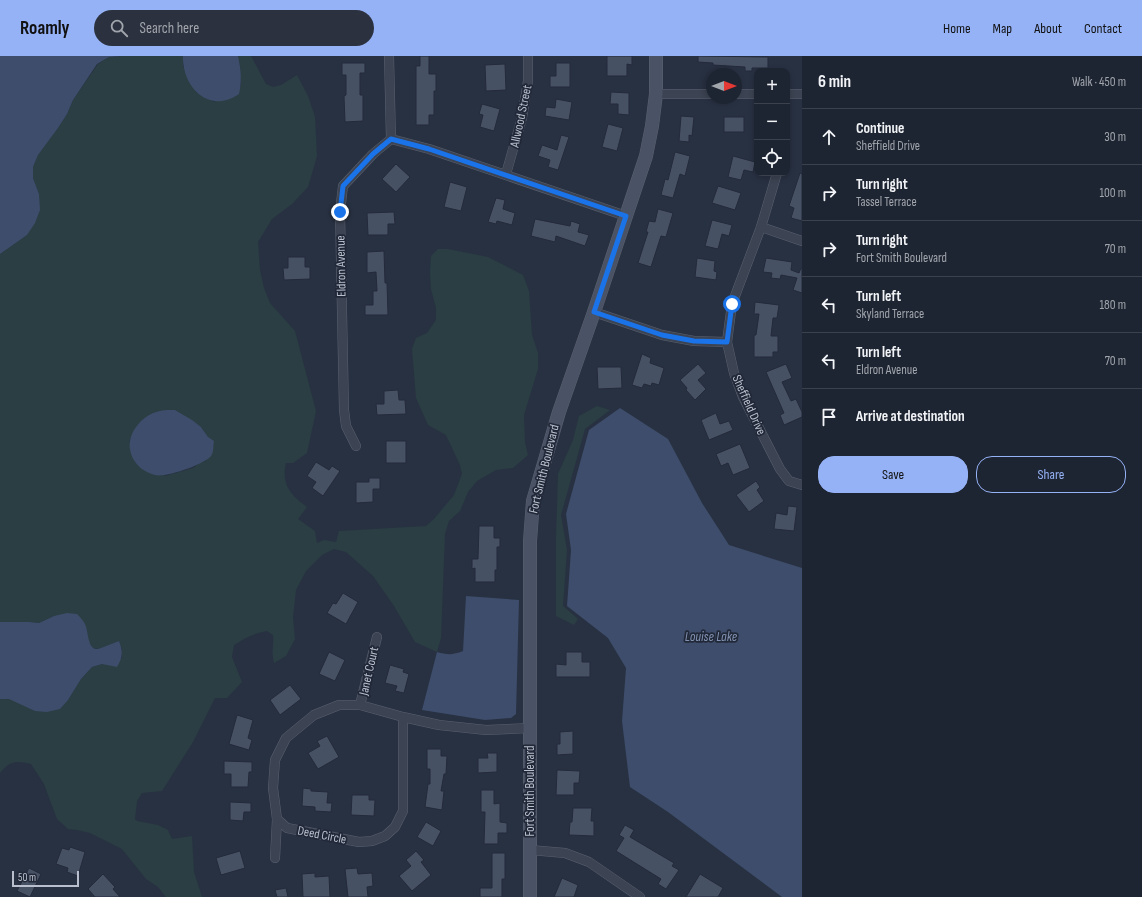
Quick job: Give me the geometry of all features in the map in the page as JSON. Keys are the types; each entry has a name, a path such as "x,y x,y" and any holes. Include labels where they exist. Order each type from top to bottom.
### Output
{"street":[{"path":"389,56 391,139 429,149 506,174 626,216"},
{"name":"Allwood Street","path":"506,174 522,118 528,81 528,56"},
{"name":"Fort Smith Boulevard","path":"530,897 530,542 533,501 559,412 646,156 656,94 656,56"},
{"path":"656,94 706,94"},
{"path":"742,94 754,94"},
{"path":"790,94 802,94"},
{"name":"Eldron Avenue","path":"356,446 346,426 344,410 340,212 343,186 373,154 391,139"},
{"name":"Sheffield Drive","path":"776,176 761,226 732,304 727,342 734,373 743,397 780,469 789,480 802,485"},
{"path":"761,226 802,241"},
{"path":"594,312 662,335 694,341 727,342"},
{"name":"Janet Court","path":"360,704 377,637"},
{"path":"275,858 277,819 273,788 276,760 286,738 314,715 339,704 360,704 403,717 439,725 486,730 530,728"},
{"name":"Deed Circle","path":"277,819 287,828 359,842 372,841 385,836 395,828 403,811 403,717"},
{"path":"530,850 565,853 589,862 640,897"}],"green space":[{"path":"183,56 183,66 196,92 214,102 241,86 238,56 251,56 266,84 273,87 281,85 297,75 308,96 315,117 317,156 308,187 292,204 272,219 258,242 260,270 264,288 270,303 295,331 316,411 307,453 293,463 286,463 285,477 288,488 296,498 307,507 298,519 315,531 317,543 324,540 336,542 339,531 426,526 434,519 454,495 462,474 460,465 446,435 428,425 416,398 412,349 416,338 427,333 436,320 436,308 431,289 430,272 431,256 438,249 448,249 488,257 523,275 529,291 532,335 538,353 538,369 524,415 525,443 528,455 513,468 496,470 477,481 468,492 460,511 449,521 445,534 441,638 437,652 415,642 394,606 373,576 346,552 334,549 322,555 306,571 296,590 293,617 295,639 286,656 274,663 273,635 267,631 250,636 234,645 232,657 242,682 227,698 215,698 193,742 162,791 142,793 137,801 135,819 137,821 158,825 168,830 172,839 192,836 194,872 202,897 166,897 158,887 146,879 122,849 90,833 68,829 57,819 44,784 31,764 14,762 0,773 0,699 68,700 81,679 92,667 122,658 122,649 119,641 100,649 93,648 54,616 39,623 0,622 0,254 27,235 39,194 33,178 33,167 38,155 58,128 67,114 73,100 98,64 109,57","holes":["167,410 175,410 201,427 208,437 206,461 199,463 193,468 165,476 129,442 137,426"]},
{"path":"597,406 610,410 585,429 561,515 567,550 563,606 578,619 574,625 556,616 558,474 573,440 579,416"}],"water":[{"path":"0,56 121,56 109,57 97,64 73,100 67,114 58,128 38,155 33,167 33,178 39,194 40,210 35,223 27,235 0,254"},
{"path":"183,56 238,56 241,75 239,94 228,100 217,101 208,99 199,94 192,87 187,78"},
{"name":"Louise Lake","path":"620,408 668,439 702,503 729,545 802,568 802,897 782,897 668,812 630,787 622,721 626,668 608,638 567,606 571,550 566,514 589,430"},
{"path":"175,410 201,427 208,437 214,441 213,451 211,456 194,466 168,474 155,475 141,468 132,457 130,451 131,437 137,425 144,418 153,413"},
{"path":"466,596 519,600 516,714 511,718 485,720 422,710 437,652 450,654 463,651"},
{"path":"67,613 77,614 85,624 89,641 93,648 101,648 119,641 122,654 117,667 102,664 92,667 81,679 68,700 60,709 47,712 35,711 9,699 0,699 0,622 39,623 54,616"}],"building":[{"path":"420,56 429,56 429,74 436,74 434,115 429,115 429,125 416,125 416,66 420,66"},
{"path":"607,56 632,56 632,65 627,64 627,76 607,76"},
{"path":"698,56 768,57 768,68 752,68 752,71 745,71 745,67 713,65 713,63 698,62"},
{"path":"342,63 365,63 365,73 360,73 360,95 363,95 363,121 345,122 344,96 346,95 346,75 342,75"},
{"path":"556,63 570,63 570,87 550,87 550,76 556,76"},
{"path":"505,64 506,90 486,91 485,65"},
{"path":"611,92 629,93 629,115 618,114 618,104 610,104"},
{"path":"556,99 572,102 569,120 545,116 546,107 555,108"},
{"path":"482,104 500,109 494,131 480,127 483,115 479,114"},
{"path":"681,116 694,117 692,136 689,135 689,142 679,141"},
{"path":"724,117 744,117 744,132 724,132"},
{"path":"608,124 623,128 617,151 602,147"},
{"path":"561,135 569,137 558,170 548,167 550,160 538,156 542,145 557,150"},
{"path":"675,152 690,156 685,176 680,174 673,198 661,195 665,179 668,180"},
{"path":"733,156 754,162 753,172 744,170 741,180 728,177"},
{"path":"396,164 410,177 396,192 382,179"},
{"path":"800,173 802,174 802,221 791,218 794,208 789,206"},
{"path":"450,182 467,187 461,211 444,207"},
{"path":"718,186 741,193 735,210 712,203"},
{"path":"496,198 505,200 503,209 515,213 512,225 497,221 496,224 488,222"},
{"path":"658,209 673,213 666,237 661,236 651,267 638,263 648,232 646,232 649,221 655,222"},
{"path":"394,212 395,224 388,224 388,235 368,235 367,213"},
{"path":"535,219 570,226 571,221 580,224 578,232 589,235 585,246 556,236 555,242 531,236"},
{"path":"712,220 732,225 729,236 722,234 718,249 705,246"},
{"path":"384,251 388,315 365,315 365,305 373,305 373,291 377,291 376,272 367,273 367,252"},
{"path":"288,257 305,257 305,267 310,267 310,279 284,280 283,268 288,268"},
{"path":"697,258 715,261 714,271 717,272 716,280 695,277"},
{"path":"766,258 792,262 791,270 799,273 802,268 802,293 793,290 797,278 781,275 780,279 771,278 772,273 763,272"},
{"path":"755,302 779,305 777,318 773,318 771,336 778,336 778,352 773,352 773,357 754,357 754,335 756,335 759,314 754,314"},
{"path":"642,354 651,358 650,363 664,368 659,385 652,383 651,386 644,384 642,388 632,385"},
{"path":"698,364 706,373 698,380 706,389 695,400 680,380"},
{"path":"786,364 792,378 782,382 791,401 796,399 802,412 802,417 784,425 780,415 784,413 766,372"},
{"path":"597,367 621,367 622,388 598,389"},
{"path":"398,390 399,400 405,400 406,414 377,415 376,404 384,404 384,391"},
{"path":"716,413 720,424 729,421 733,430 709,440 701,420"},
{"path":"386,441 406,441 406,463 386,463"},
{"path":"740,444 750,468 733,475 728,463 721,466 716,454"},
{"path":"316,462 329,470 332,466 340,471 323,496 312,488 316,482 307,476"},
{"path":"369,478 380,478 380,489 373,489 373,502 356,503 356,482 369,482"},
{"path":"756,481 760,487 757,490 764,501 749,512 736,495"},
{"path":"788,506 797,507 794,531 774,529 776,513 787,515"},
{"path":"479,526 494,526 494,538 500,538 500,547 497,547 497,570 495,570 495,582 475,582 475,568 472,569 472,559 478,559"},
{"path":"343,593 358,602 346,624 327,613 333,603 336,604"},
{"path":"329,652 345,660 335,681 319,674"},
{"path":"566,652 582,652 582,662 590,662 590,677 556,677 556,664 566,665"},
{"path":"390,665 404,669 403,672 409,674 404,693 395,691 397,686 385,683"},
{"path":"290,685 301,699 280,715 270,700"},
{"path":"237,715 253,720 248,738 252,740 249,750 229,744"},
{"path":"573,731 573,754 557,755 557,744 560,744 560,732"},
{"path":"327,736 339,757 318,769 308,753 320,746 317,741"},
{"path":"427,749 441,749 441,756 447,756 446,774 444,774 441,791 444,791 442,810 425,807 428,784 430,784 430,769 427,769"},
{"path":"487,753 497,753 497,772 478,773 478,758 488,758"},
{"path":"224,761 252,762 252,772 249,772 248,787 231,787 231,774 224,774"},
{"path":"557,770 580,771 579,783 574,783 574,795 556,795"},
{"path":"303,788 311,789 311,791 328,792 327,803 332,803 331,812 315,811 315,807 302,806"},
{"path":"481,790 494,790 494,804 500,803 500,822 507,823 507,833 498,833 498,844 484,844 485,812 481,812"},
{"path":"352,795 369,795 369,800 375,800 374,816 351,815"},
{"path":"230,802 251,803 251,812 244,812 243,821 230,820"},
{"path":"573,808 592,808 591,821 594,821 594,836 569,835"},
{"path":"426,822 441,831 433,846 417,837"},
{"path":"625,825 634,830 630,837 674,863 672,866 679,870 666,889 658,884 661,879 616,851 624,838 619,835"},
{"path":"70,847 85,852 78,876 67,872 68,868 56,864 62,848 69,850"},
{"path":"240,851 245,868 221,875 216,858"},
{"path":"416,851 424,860 421,862 431,875 412,891 399,876 411,866 406,860"},
{"path":"492,853 505,853 505,879 502,879 502,897 480,897 480,888 492,888"},
{"path":"29,868 41,874 30,897 17,891"},
{"path":"357,868 358,874 372,873 373,886 367,887 368,897 348,897 345,869"},
{"path":"315,873 315,877 329,876 330,897 303,897 302,874"},
{"path":"103,874 115,887 113,889 120,897 95,897 88,889"},
{"path":"700,874 723,888 718,897 686,897"},
{"path":"562,878 578,885 574,897 554,897"},
{"path":"286,888 288,897 277,897 275,890"}],"route":[{"path":"340,212 343,186 373,154 391,139 429,149 506,174 626,216 594,312 662,335 694,341 727,342 732,304"}]}
